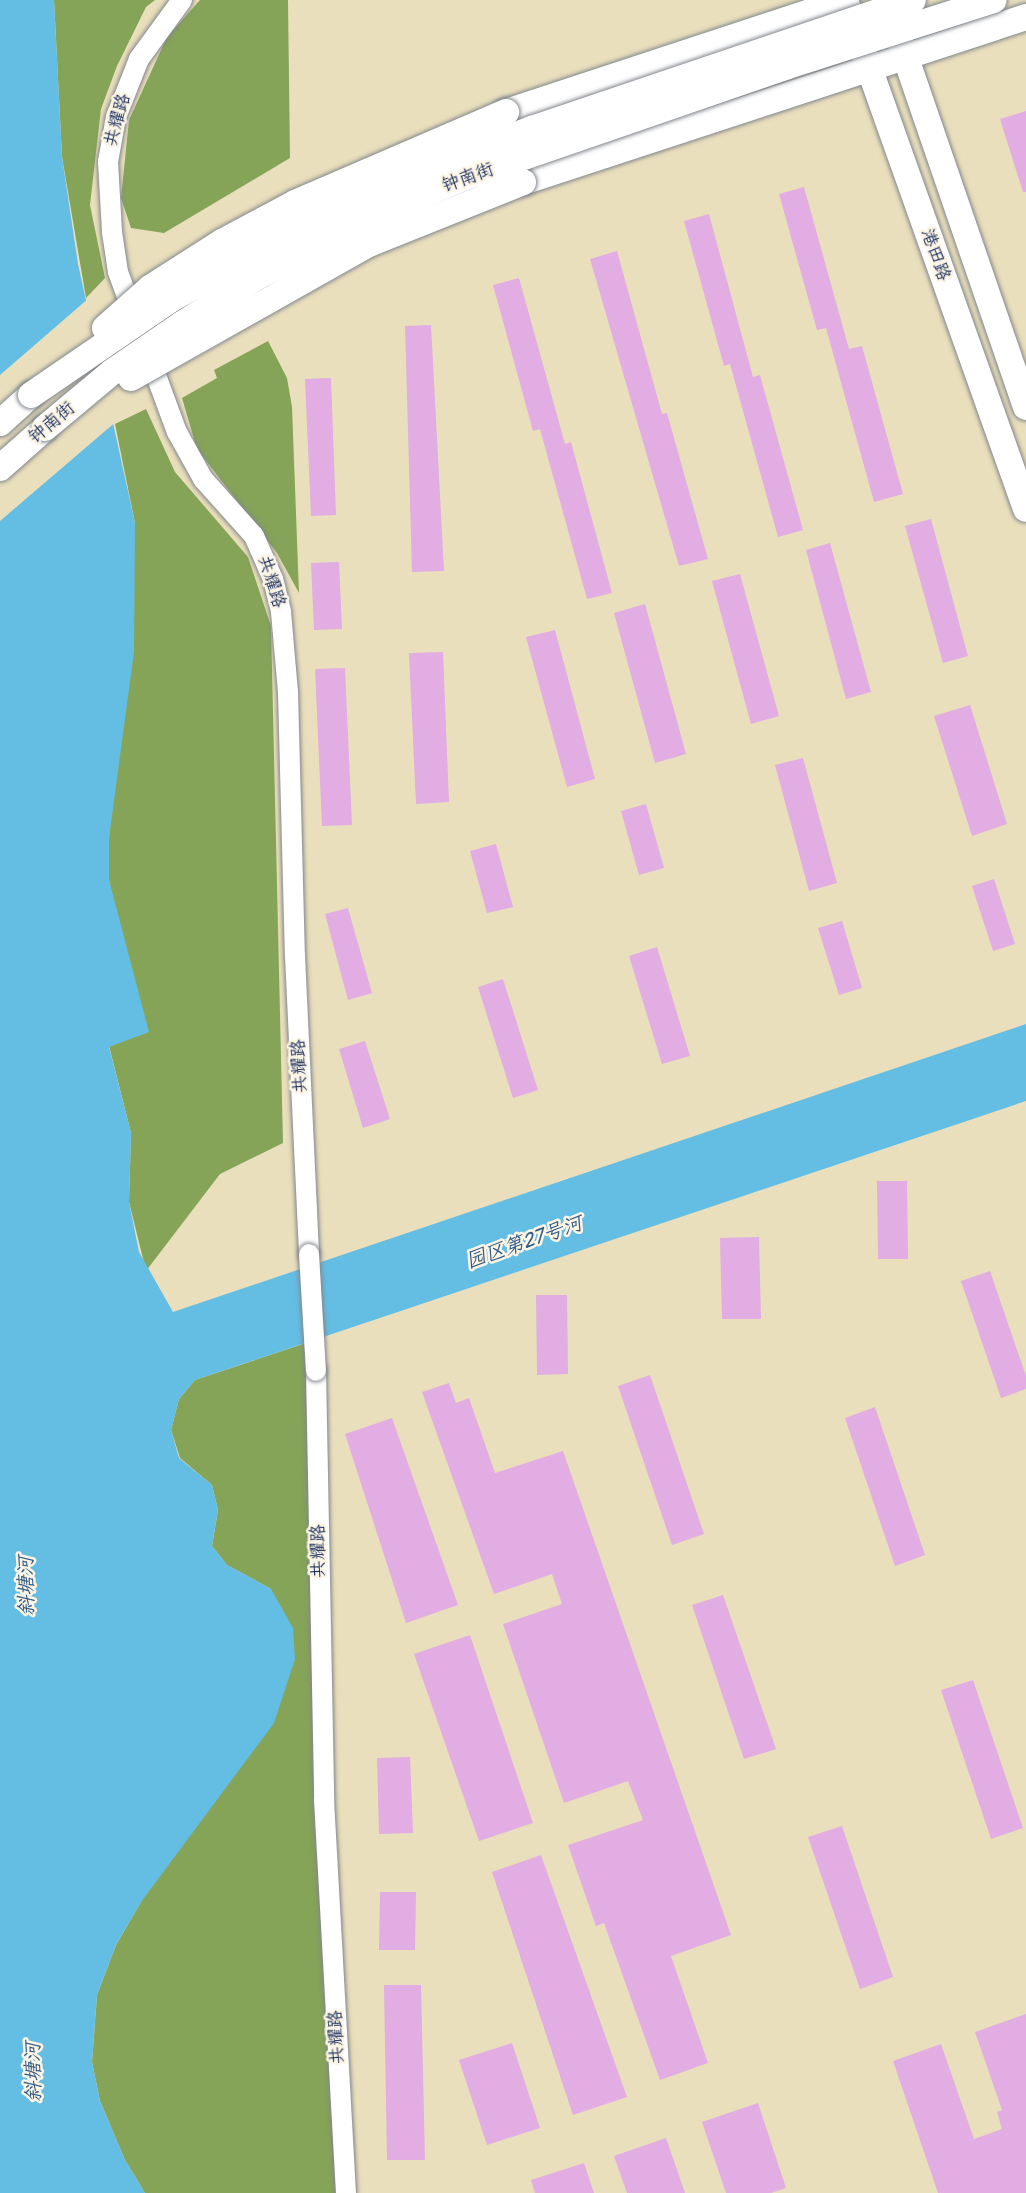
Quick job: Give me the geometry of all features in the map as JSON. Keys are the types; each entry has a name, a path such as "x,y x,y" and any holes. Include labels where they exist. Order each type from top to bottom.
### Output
{"main road":[{"name":"港田路","path":"845,0 1026,509"},
{"path":"31,395 150,288 222,242 347,178 506,112 845,0"},
{"name":"港田路","path":"886,0 1026,407"},
{"name":"钟南街","path":"0,423 31,395 171,299 353,199 532,129 913,0"},
{"name":"钟南街","path":"0,468 112,372 191,318 257,277 394,207 463,178 752,79 994,0"},
{"path":"45,428 369,244 523,182 1026,17"}],"street":[{"name":"共耀路","path":"182,0 139,59 116,117 108,162 112,232 118,272 177,432 203,479 254,536 273,579 281,612 288,692 295,956 316,1371 324,1800 346,2193"}],"green space":[{"path":"54,0 155,0 146,7 117,66 101,109 90,205 105,278 86,298 62,157"},
{"path":"200,0 288,0 290,158 164,233 131,228 121,198 129,120 167,37"},
{"path":"268,341 287,378 292,407 299,593 277,553 197,449 182,398 217,378 214,370"},
{"path":"146,409 175,472 248,557 271,626 283,1143 220,1174 146,1271 129,1202 131,1133 109,1046 148,1032 115,913 109,880 109,838 135,523 115,424"},
{"path":"306,1343 346,2193 145,2193 125,2160 100,2101 92,2062 97,1995 116,1945 141,1902 271,1589 227,1565 212,1546 218,1510 212,1485 180,1458 171,1430 179,1399 195,1380"}],"water":[{"path":"0,0 54,0 62,157 78,264 135,523 134,652 109,838 109,880 149,1032 109,1047 131,1133 129,1202 139,1252 173,1312 1026,1024 1026,1101 195,1380 179,1399 171,1430 179,1458 212,1485 218,1510 212,1546 227,1565 271,1589 293,1628 295,1659 274,1723 141,1902 116,1945 97,1995 92,2062 100,2101 125,2160 145,2193 0,2193"}],"pier":[{"path":"89,298 118,420 0,521 0,375"}],"building":[{"path":"1026,111 1026,192 1023,192 1000,119"},
{"path":"804,187 849,349 862,346 903,494 874,502 826,328 817,330 779,194"},
{"path":"709,214 753,377 760,375 803,530 778,537 730,364 724,366 684,221"},
{"path":"617,251 662,414 667,413 708,559 679,566 590,259"},
{"path":"519,278 565,444 571,442 612,593 587,599 540,429 533,431 493,285"},
{"path":"431,325 444,571 412,572 405,326"},
{"path":"331,378 336,515 311,516 305,379"},
{"path":"931,519 968,656 943,663 905,526"},
{"path":"830,543 871,692 846,699 806,550"},
{"path":"339,562 342,629 314,630 311,563"},
{"path":"740,574 779,716 751,724 712,581"},
{"path":"645,604 686,754 655,763 614,613"},
{"path":"555,630 595,779 567,787 526,637"},
{"path":"443,652 449,802 416,804 409,653"},
{"path":"345,668 352,825 322,826 315,669"},
{"path":"970,705 1007,824 972,836 934,716"},
{"path":"803,758 837,883 809,891 775,765"},
{"path":"646,804 664,868 639,875 621,811"},
{"path":"496,844 513,907 487,913 470,851"},
{"path":"994,879 1015,944 993,951 972,886"},
{"path":"348,908 372,993 348,1000 325,914"},
{"path":"842,921 862,988 839,995 818,928"},
{"path":"657,947 690,1056 662,1064 629,956"},
{"path":"503,979 538,1090 513,1098 478,987"},
{"path":"365,1041 390,1119 363,1128 339,1049"},
{"path":"877,1181 907,1181 908,1259 878,1259"},
{"path":"759,1237 761,1319 722,1319 720,1238"},
{"path":"990,1271 1026,1376 1026,1389 1001,1398 961,1281"},
{"path":"536,1295 567,1295 568,1374 537,1375"},
{"path":"650,1375 704,1534 672,1545 618,1386"},
{"path":"449,1383 456,1403 469,1398 495,1473 563,1451 731,1935 671,1956 708,2063 660,2080 604,1923 596,1926 568,1845 643,1820 628,1781 564,1803 503,1624 562,1604 552,1574 494,1594 422,1392"},
{"path":"875,1407 925,1555 895,1566 845,1418"},
{"path":"392,1418 458,1605 406,1623 345,1434"},
{"path":"723,1595 776,1749 744,1759 692,1605"},
{"path":"470,1635 533,1823 479,1841 414,1654"},
{"path":"973,1680 1023,1828 991,1839 941,1690"},
{"path":"410,1757 413,1833 379,1834 377,1758"},
{"path":"842,1826 893,1977 860,1989 808,1837"},
{"path":"541,1855 627,2097 573,2115 492,1872"},
{"path":"380,1892 416,1892 415,1950 379,1950"},
{"path":"384,1985 421,1985 425,2160 387,2160"},
{"path":"1026,2014 1026,2193 938,2193 893,2061 941,2044 974,2139 1002,2129 997,2112 1002,2110 975,2032"},
{"path":"512,2043 540,2128 487,2145 459,2060"},
{"path":"758,2103 786,2188 771,2193 726,2193 702,2122"},
{"path":"666,2138 685,2193 627,2193 614,2156"},
{"path":"584,2163 594,2193 535,2193 531,2180"}],"water label":[{"name":"园区第27号河","path":"524,1242"},
{"name":"斜塘河","path":"26,1586"},
{"name":"斜塘河","path":"33,2072"}]}
